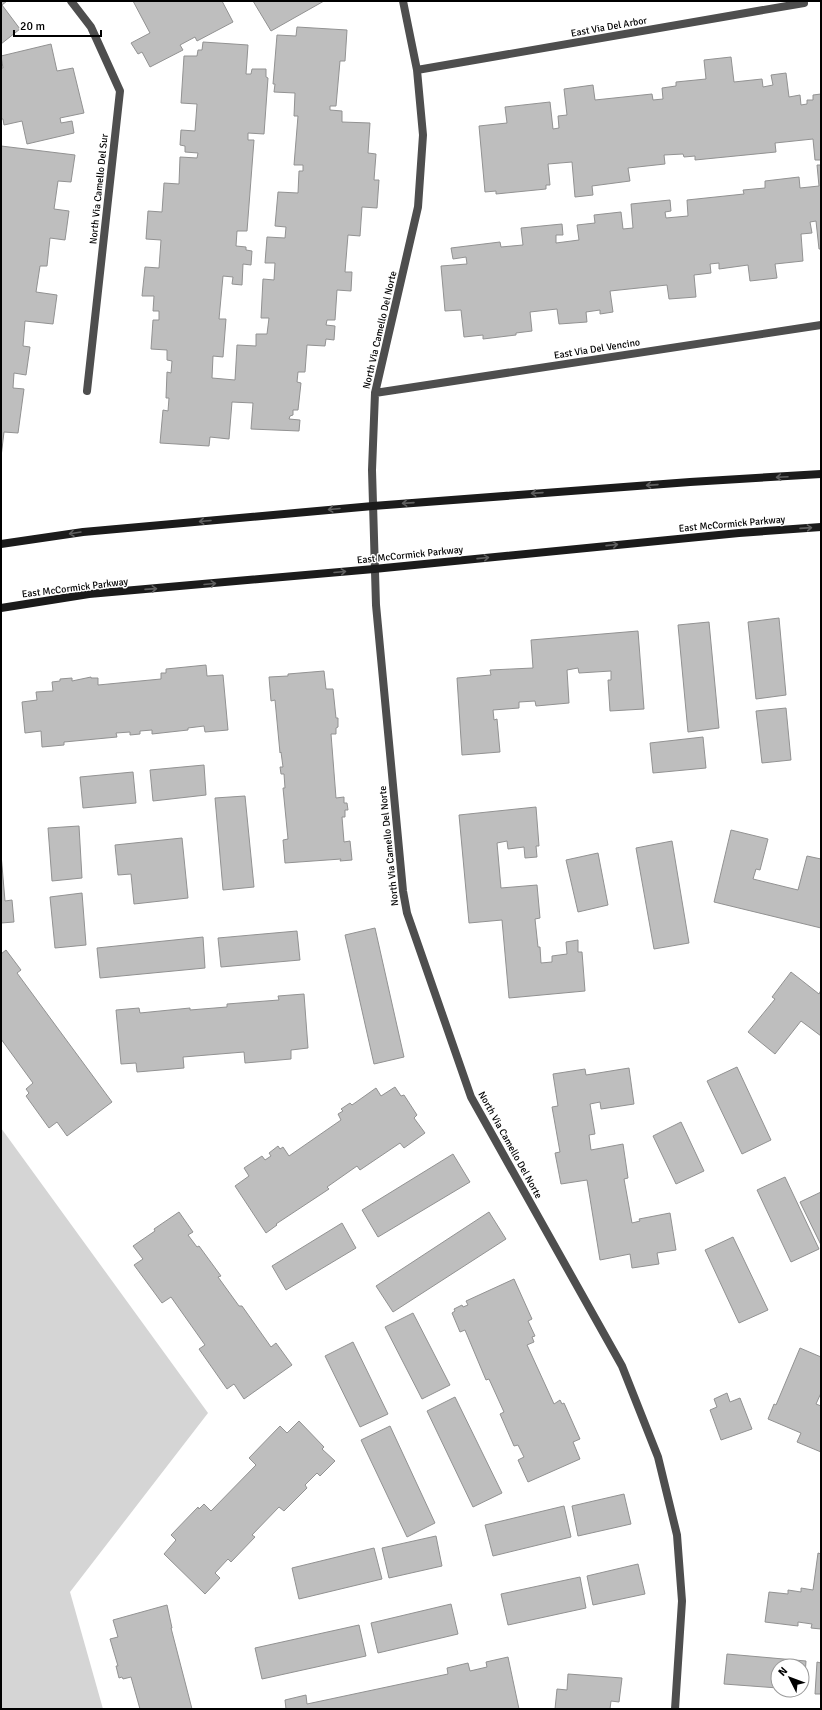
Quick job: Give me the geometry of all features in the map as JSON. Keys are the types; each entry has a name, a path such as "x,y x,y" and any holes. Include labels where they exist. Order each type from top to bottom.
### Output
{"main road":[{"path":"1,544 82,532 373,506 821,474"},
{"name":"East McCormick Parkway","path":"1,608 89,594 374,569 739,532 821,527"}],"street":[{"name":"North Via Camello Del Sur","path":"71,1 91,27 120,91 87,391"},
{"name":"North Via Camello Del Norte","path":"403,1 418,70 423,136 418,207 375,393 372,470 374,569 392,786 403,891 407,913 471,1097 622,1366 658,1457 676,1535 682,1601 675,1709"},
{"name":"East Via Del Arbor","path":"418,70 804,3"},
{"name":"East Via Del Vencino","path":"375,393 821,325"}],"shaded area":[{"path":"1,1128 208,1413 70,1592 103,1709 1,1709"}],"building":[{"path":"1,1 7,1 2,5 20,29 1,44"},
{"path":"133,1 222,1 233,22 197,41 195,37 180,45 183,50 150,67 142,52 138,54 131,43 150,33"},
{"path":"253,1 324,1 271,31"},
{"path":"297,27 347,30 345,61 340,61 336,106 330,106 330,110 342,111 342,122 370,123 368,153 376,154 374,180 379,180 377,208 362,207 360,236 348,235 345,272 352,272 351,291 337,290 335,320 327,320 326,325 335,326 334,340 326,339 325,346 307,345 305,372 298,372 297,382 301,383 298,410 293,410 293,415 290,416 289,419 300,420 299,431 251,429 253,403 232,402 229,439 210,437 209,446 160,443 163,410 168,411 169,398 166,398 167,372 171,373 172,361 167,360 167,350 151,349 153,320 159,320 159,311 153,311 154,296 142,296 145,267 159,268 161,240 146,239 148,211 162,212 164,183 179,184 180,157 197,158 198,153 185,152 185,146 180,145 181,130 195,131 197,104 181,103 184,56 197,56 198,50 202,50 203,42 248,45 246,74 251,74 252,69 266,69 266,77 268,78 264,134 248,133 248,140 254,140 247,231 237,231 236,246 246,247 246,250 252,251 251,265 243,264 242,285 232,284 233,277 223,276 219,319 226,319 223,357 213,356 212,378 235,380 237,345 256,346 256,334 267,334 269,318 261,318 263,279 274,280 275,263 265,263 267,237 285,238 286,227 275,226 278,192 298,193 299,171 303,171 303,165 294,165 298,116 294,116 295,93 274,92 275,84 273,84 277,35 296,36"},
{"path":"51,44 57,71 73,68 84,113 60,118 61,123 72,121 74,133 27,144 22,121 4,125 3,119 1,119 1,68 3,68 1,56"},
{"path":"731,57 734,82 762,79 763,87 773,85 771,75 786,73 789,97 800,95 801,105 807,104 807,100 813,100 813,95 821,94 821,160 815,160 813,139 775,143 776,152 695,160 695,156 684,157 683,154 664,155 665,164 628,168 630,181 592,186 593,195 575,197 572,162 548,164 550,185 546,185 546,189 496,194 496,191 485,192 479,126 507,123 505,107 550,102 553,129 559,128 558,116 567,115 564,89 593,85 595,100 652,94 653,100 663,99 662,88 676,86 676,82 706,79 704,60"},
{"path":"1,146 75,155 71,182 58,181 54,209 69,211 65,240 50,238 47,266 40,266 36,292 57,295 53,324 25,321 23,346 30,347 26,375 14,373 13,388 24,389 18,433 4,432 1,457"},
{"path":"817,165 821,165 821,249 819,249 816,221 810,222 812,233 801,234 803,261 775,264 777,278 750,281 748,265 719,269 719,263 710,264 711,273 694,275 696,297 669,299 667,285 610,291 613,312 600,314 600,310 586,312 587,322 559,324 557,309 530,312 532,331 516,333 516,335 483,339 483,335 464,337 461,310 445,311 441,266 467,264 466,257 453,259 451,248 500,242 501,247 523,245 521,228 562,224 563,235 556,235 556,243 579,240 577,225 595,223 594,215 621,212 623,229 633,228 631,204 670,200 671,211 665,212 666,218 688,216 687,200 744,194 743,190 765,188 765,181 799,177 800,188 819,186"},
{"path":"779,618 786,695 756,699 748,622"},
{"path":"709,622 719,728 688,732 678,625"},
{"path":"638,631 644,709 610,711 608,680 611,680 611,671 579,673 578,668 567,670 569,703 536,706 535,701 519,702 519,708 493,710 494,720 497,719 500,752 462,755 457,678 491,675 490,670 533,668 531,640"},
{"path":"206,665 207,676 223,675 228,730 205,732 204,726 188,728 188,730 152,734 152,730 140,731 140,734 130,735 130,732 116,733 117,737 64,742 64,745 42,747 41,731 25,733 22,702 37,700 36,692 53,691 52,682 60,681 60,679 72,678 72,681 91,677 98,678 98,685 161,679 161,673 166,673 166,669"},
{"path":"324,671 326,689 333,689 336,718 338,718 336,734 331,734 336,798 344,797 344,803 347,803 348,810 345,810 345,817 342,817 344,842 350,841 352,860 340,861 341,859 285,863 283,840 288,839 283,788 285,788 284,774 281,774 280,767 283,767 281,752 280,753 275,700 271,701 269,677"},
{"path":"786,708 791,760 762,763 756,711"},
{"path":"703,737 706,768 653,773 650,743"},
{"path":"204,765 206,795 153,801 150,770"},
{"path":"133,772 136,803 83,808 80,777"},
{"path":"245,796 254,887 223,890 215,798"},
{"path":"536,807 539,846 536,846 537,857 525,858 524,847 508,849 507,841 497,843 501,888 537,885 540,918 535,919 541,963 552,962 552,956 567,954 566,942 578,940 578,952 582,952 585,991 509,998 502,920 469,923 459,815"},
{"path":"79,826 82,878 52,881 48,828"},
{"path":"731,830 768,839 760,870 756,869 753,879 798,890 807,856 821,859 821,928 714,902"},
{"path":"182,838 188,898 134,904 131,874 118,875 115,845"},
{"path":"672,841 689,943 654,949 636,848"},
{"path":"598,853 608,905 578,912 566,860"},
{"path":"1,854 5,901 12,900 14,922 1,923"},
{"path":"82,893 86,945 55,948 50,897"},
{"path":"375,928 404,1057 374,1064 345,935"},
{"path":"297,931 300,960 221,967 218,938"},
{"path":"203,937 205,968 100,978 97,948"},
{"path":"6,950 21,970 17,973 112,1102 67,1136 57,1122 49,1128 26,1096 29,1093 26,1089 33,1083 1,1039 1,954"},
{"path":"791,972 819,994 821,990 821,1036 801,1021 775,1054 748,1032 775,999 772,997"},
{"path":"304,994 308,1048 291,1050 291,1059 245,1063 244,1052 183,1057 184,1068 137,1072 136,1063 121,1064 116,1010 139,1008 140,1013 190,1008 190,1010 227,1007 227,1004 279,1000 278,996"},
{"path":"737,1067 771,1140 742,1154 707,1081"},
{"path":"629,1068 634,1104 601,1109 600,1102 590,1104 595,1134 589,1135 591,1150 623,1144 628,1178 624,1179 632,1223 640,1221 639,1219 670,1213 676,1250 657,1253 659,1264 632,1268 630,1254 600,1260 587,1180 561,1184 555,1153 560,1152 552,1107 558,1106 553,1074 585,1069 586,1075"},
{"path":"395,1087 401,1096 404,1095 417,1115 414,1118 425,1133 404,1148 400,1143 360,1170 357,1166 327,1187 329,1189 276,1224 277,1225 266,1233 235,1186 249,1176 244,1168 262,1156 265,1160 271,1156 269,1153 278,1146 280,1149 283,1147 289,1156 341,1120 338,1114 343,1111 341,1109 350,1103 352,1105 376,1088 381,1096"},
{"path":"681,1122 704,1171 676,1184 653,1136"},
{"path":"453,1154 470,1182 378,1237 362,1210"},
{"path":"785,1177 819,1249 791,1262 757,1190"},
{"path":"821,1192 821,1245 800,1202"},
{"path":"179,1212 193,1232 188,1235 197,1247 199,1246 221,1276 218,1277 239,1306 242,1306 271,1347 276,1343 292,1365 244,1399 234,1384 227,1389 199,1349 205,1345 171,1297 162,1303 134,1265 143,1259 133,1246"},
{"path":"489,1212 506,1239 393,1312 376,1286"},
{"path":"342,1223 356,1248 286,1290 272,1266"},
{"path":"733,1237 768,1310 739,1323 705,1250"},
{"path":"514,1279 532,1319 528,1321 535,1336 532,1337 534,1342 527,1345 554,1404 560,1400 562,1404 564,1403 580,1439 573,1442 580,1459 528,1482 518,1460 524,1457 518,1445 514,1446 500,1414 504,1412 489,1379 486,1380 465,1330 460,1332 452,1313 455,1311 454,1309 462,1305 463,1307 468,1305 466,1301"},
{"path":"413,1313 450,1385 422,1399 385,1327"},
{"path":"353,1342 388,1414 360,1427 325,1356"},
{"path":"800,1348 821,1357 821,1393 816,1404 821,1406 821,1452 797,1442 801,1433 768,1419 774,1404 776,1405"},
{"path":"727,1393 730,1402 740,1398 752,1429 721,1440 710,1410 717,1407 714,1399"},
{"path":"455,1397 502,1493 473,1507 427,1411"},
{"path":"299,1421 324,1447 322,1449 335,1461 320,1476 317,1473 305,1485 307,1488 284,1511 279,1507 252,1535 255,1537 231,1562 228,1559 215,1573 220,1578 205,1594 164,1554 176,1540 171,1535 198,1507 199,1509 204,1504 211,1511 256,1465 249,1458 280,1426 287,1433"},
{"path":"390,1426 435,1523 407,1537 361,1440"},
{"path":"624,1494 631,1524 578,1536 572,1506"},
{"path":"564,1506 571,1537 493,1556 485,1525"},
{"path":"436,1536 442,1566 389,1578 382,1548"},
{"path":"374,1548 382,1579 299,1599 292,1568"},
{"path":"818,1553 821,1554 821,1629 811,1628 812,1624 798,1622 798,1626 765,1622 769,1592 788,1594 788,1590 801,1592 801,1588 813,1590"},
{"path":"638,1564 645,1594 593,1605 587,1576"},
{"path":"580,1577 586,1608 508,1625 501,1594"},
{"path":"451,1604 458,1634 378,1653 371,1623"},
{"path":"167,1605 171,1628 192,1709 140,1709 131,1677 123,1679 122,1677 119,1678 116,1666 118,1666 110,1639 118,1637 113,1620"},
{"path":"359,1625 366,1656 262,1679 255,1648"},
{"path":"727,1654 772,1658 770,1658 770,1687 724,1684"},
{"path":"508,1657 519,1709 286,1709 285,1700 306,1695 307,1704 448,1674 447,1668 468,1663 470,1671 487,1667 486,1662"},
{"path":"817,1662 821,1663 821,1694 815,1694"},
{"path":"568,1674 622,1678 619,1702 611,1701 610,1709 555,1709 557,1689 567,1690"}]}
